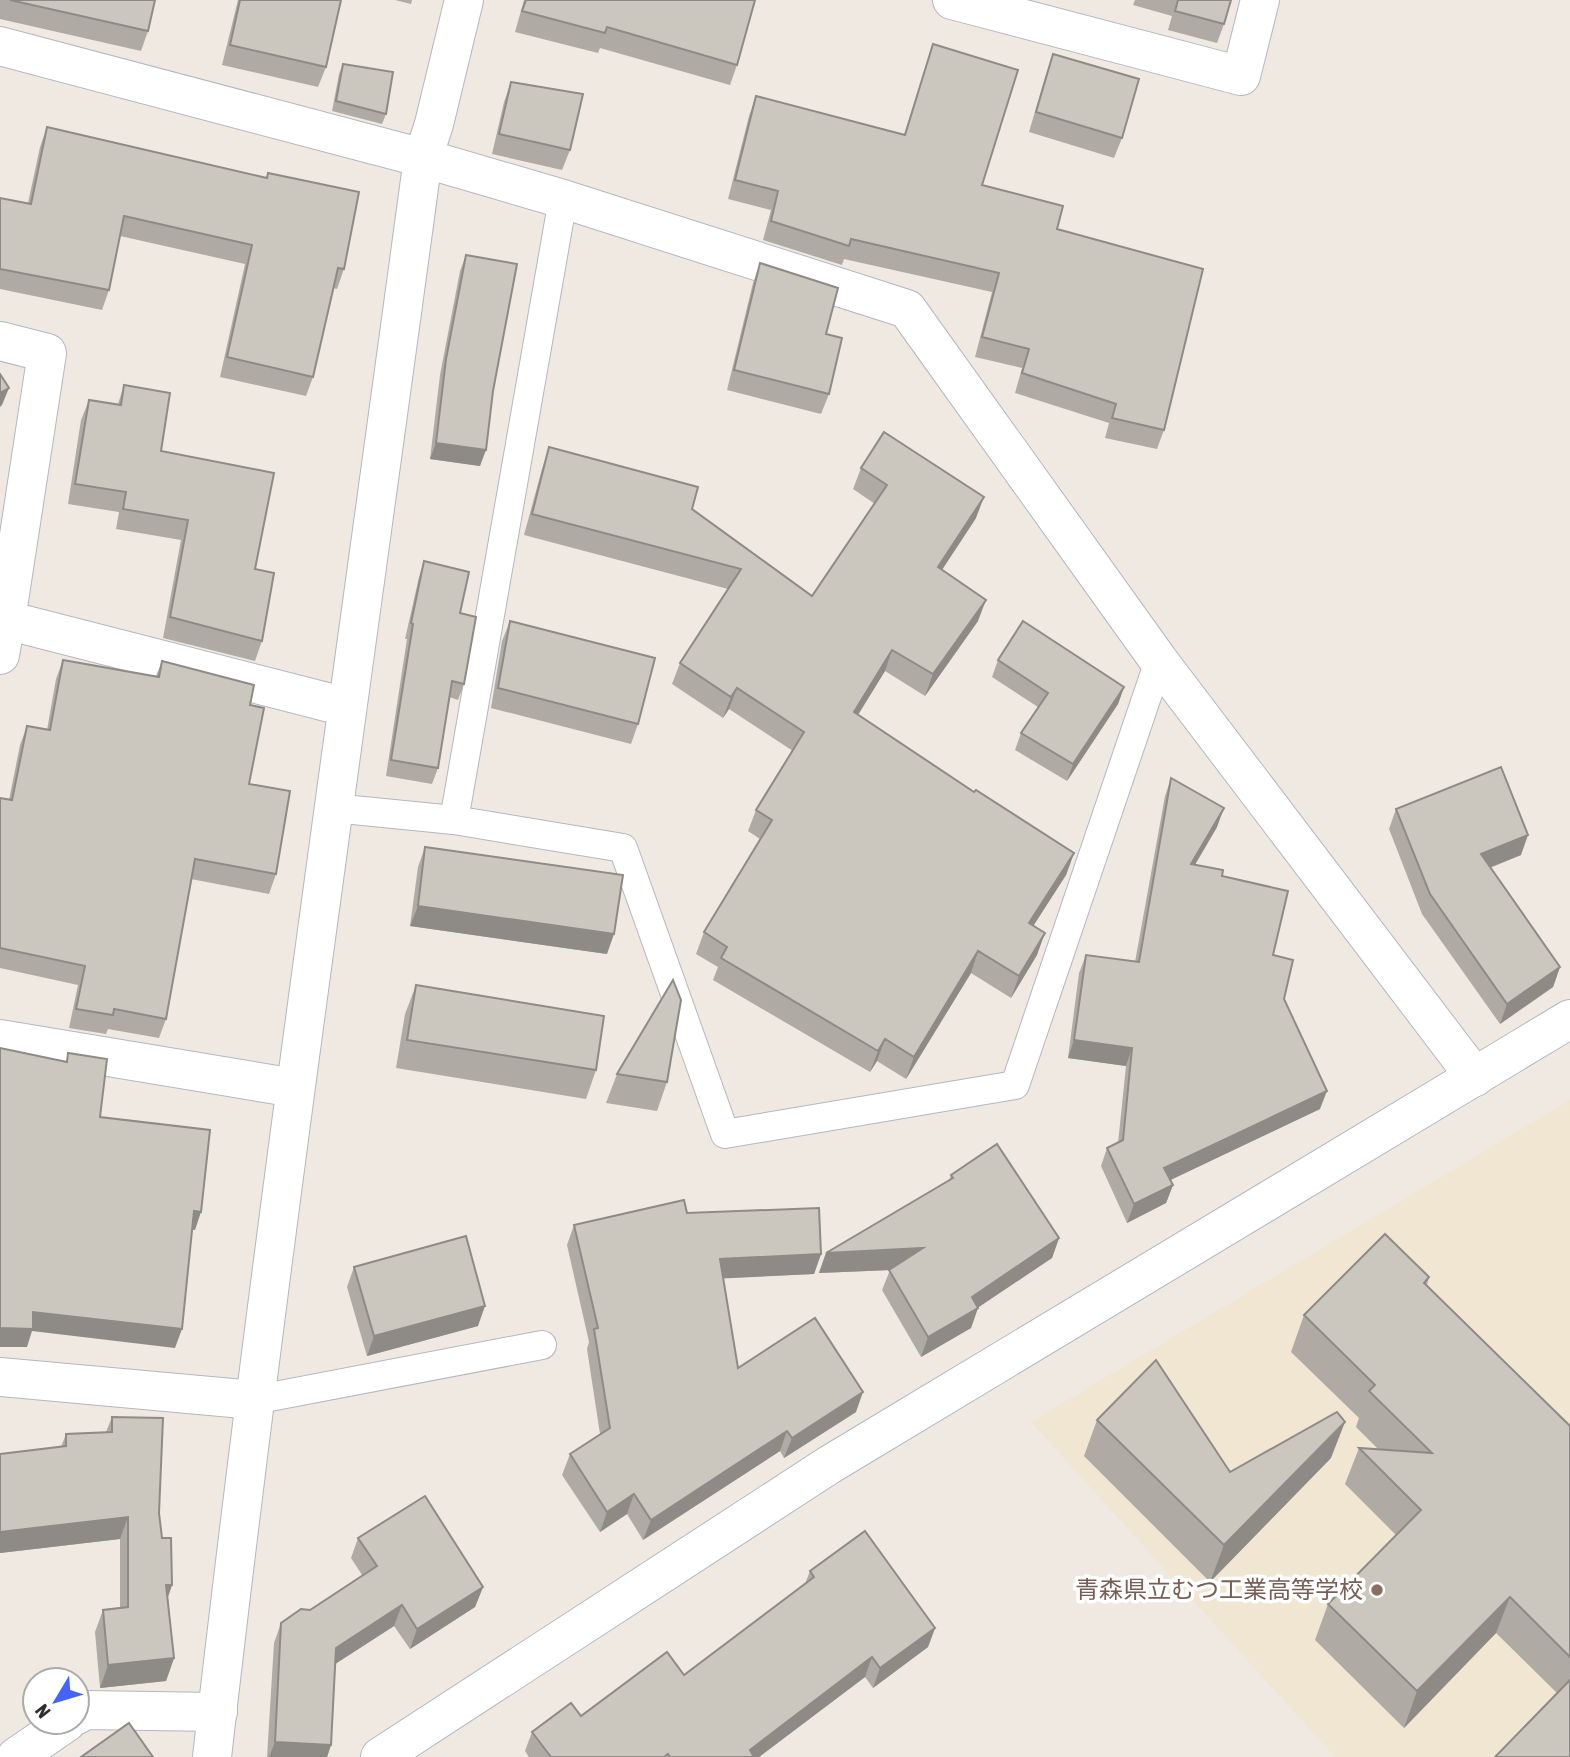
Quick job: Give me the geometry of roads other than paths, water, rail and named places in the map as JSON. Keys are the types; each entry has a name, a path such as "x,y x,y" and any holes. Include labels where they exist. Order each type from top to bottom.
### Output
{"street":[{"path":"212,1757 254,1400 295,1088 423,158 434,124 464,0"},
{"path":"953,0 1241,76 1260,0"},
{"path":"0,46 423,158 563,199 907,309 1159,661 1475,1077"},
{"path":"0,341 47,353 3,638 346,707"},
{"path":"380,1757 829,1465 1570,1019"},
{"path":"0,1038 295,1088"},
{"path":"0,1377 254,1400"},
{"path":"91,1710 218,1712"},
{"path":"16,1757 47,1736"}],"lane":[{"path":"454,820 563,199"},
{"path":"332,808 454,820 623,848 725,1134 1015,1085 1159,661"},
{"path":"254,1400 542,1345"}],"place":[{"name":"青森県立むつ工業高等学校","path":"1377,1590"}]}
